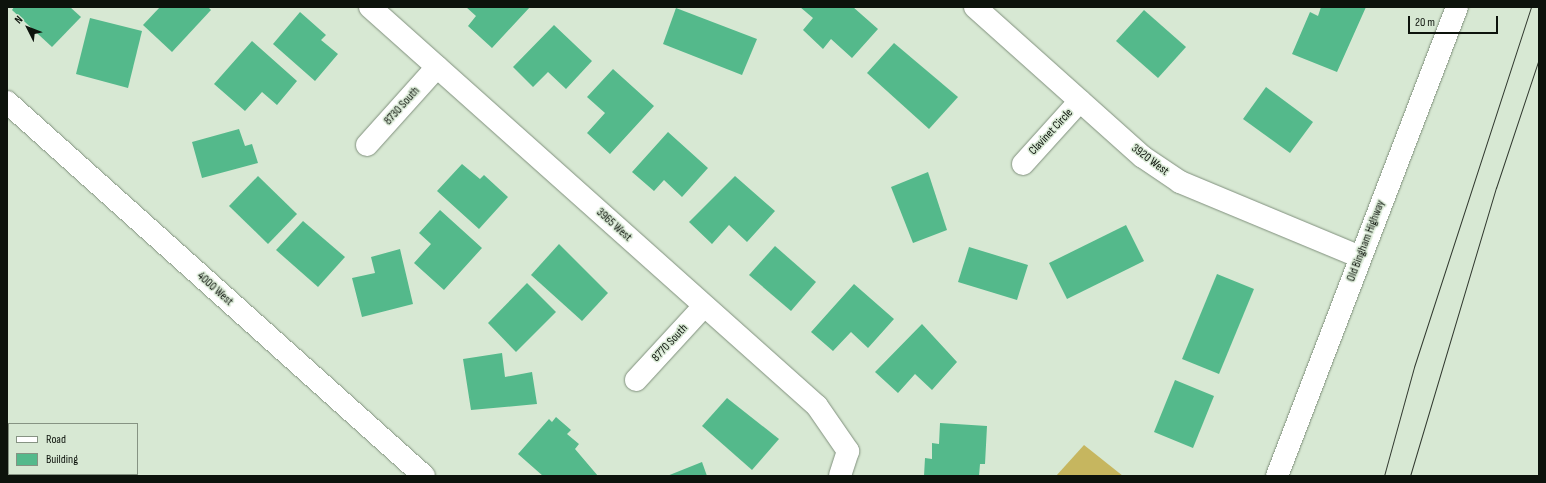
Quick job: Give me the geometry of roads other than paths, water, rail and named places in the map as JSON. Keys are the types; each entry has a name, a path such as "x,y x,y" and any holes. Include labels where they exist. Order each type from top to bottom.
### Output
{"street":[{"name":"3965 West","path":"370,7 817,406 848,451 840,476"},
{"name":"3920 West","path":"975,7 1143,157 1180,182 1360,257"},
{"name":"Old Bingham Highway","path":"1277,476 1457,7"},
{"name":"8730 South","path":"367,145 437,67"},
{"name":"Clavinet Circle","path":"1022,164 1080,101"},
{"name":"4000 West","path":"7,102 424,476"},
{"name":"8770 South","path":"636,380 704,306"}],"tram line":[{"path":"1384,476 1414,367 1531,7"},
{"path":"1410,476 1496,188 1539,59"}]}
